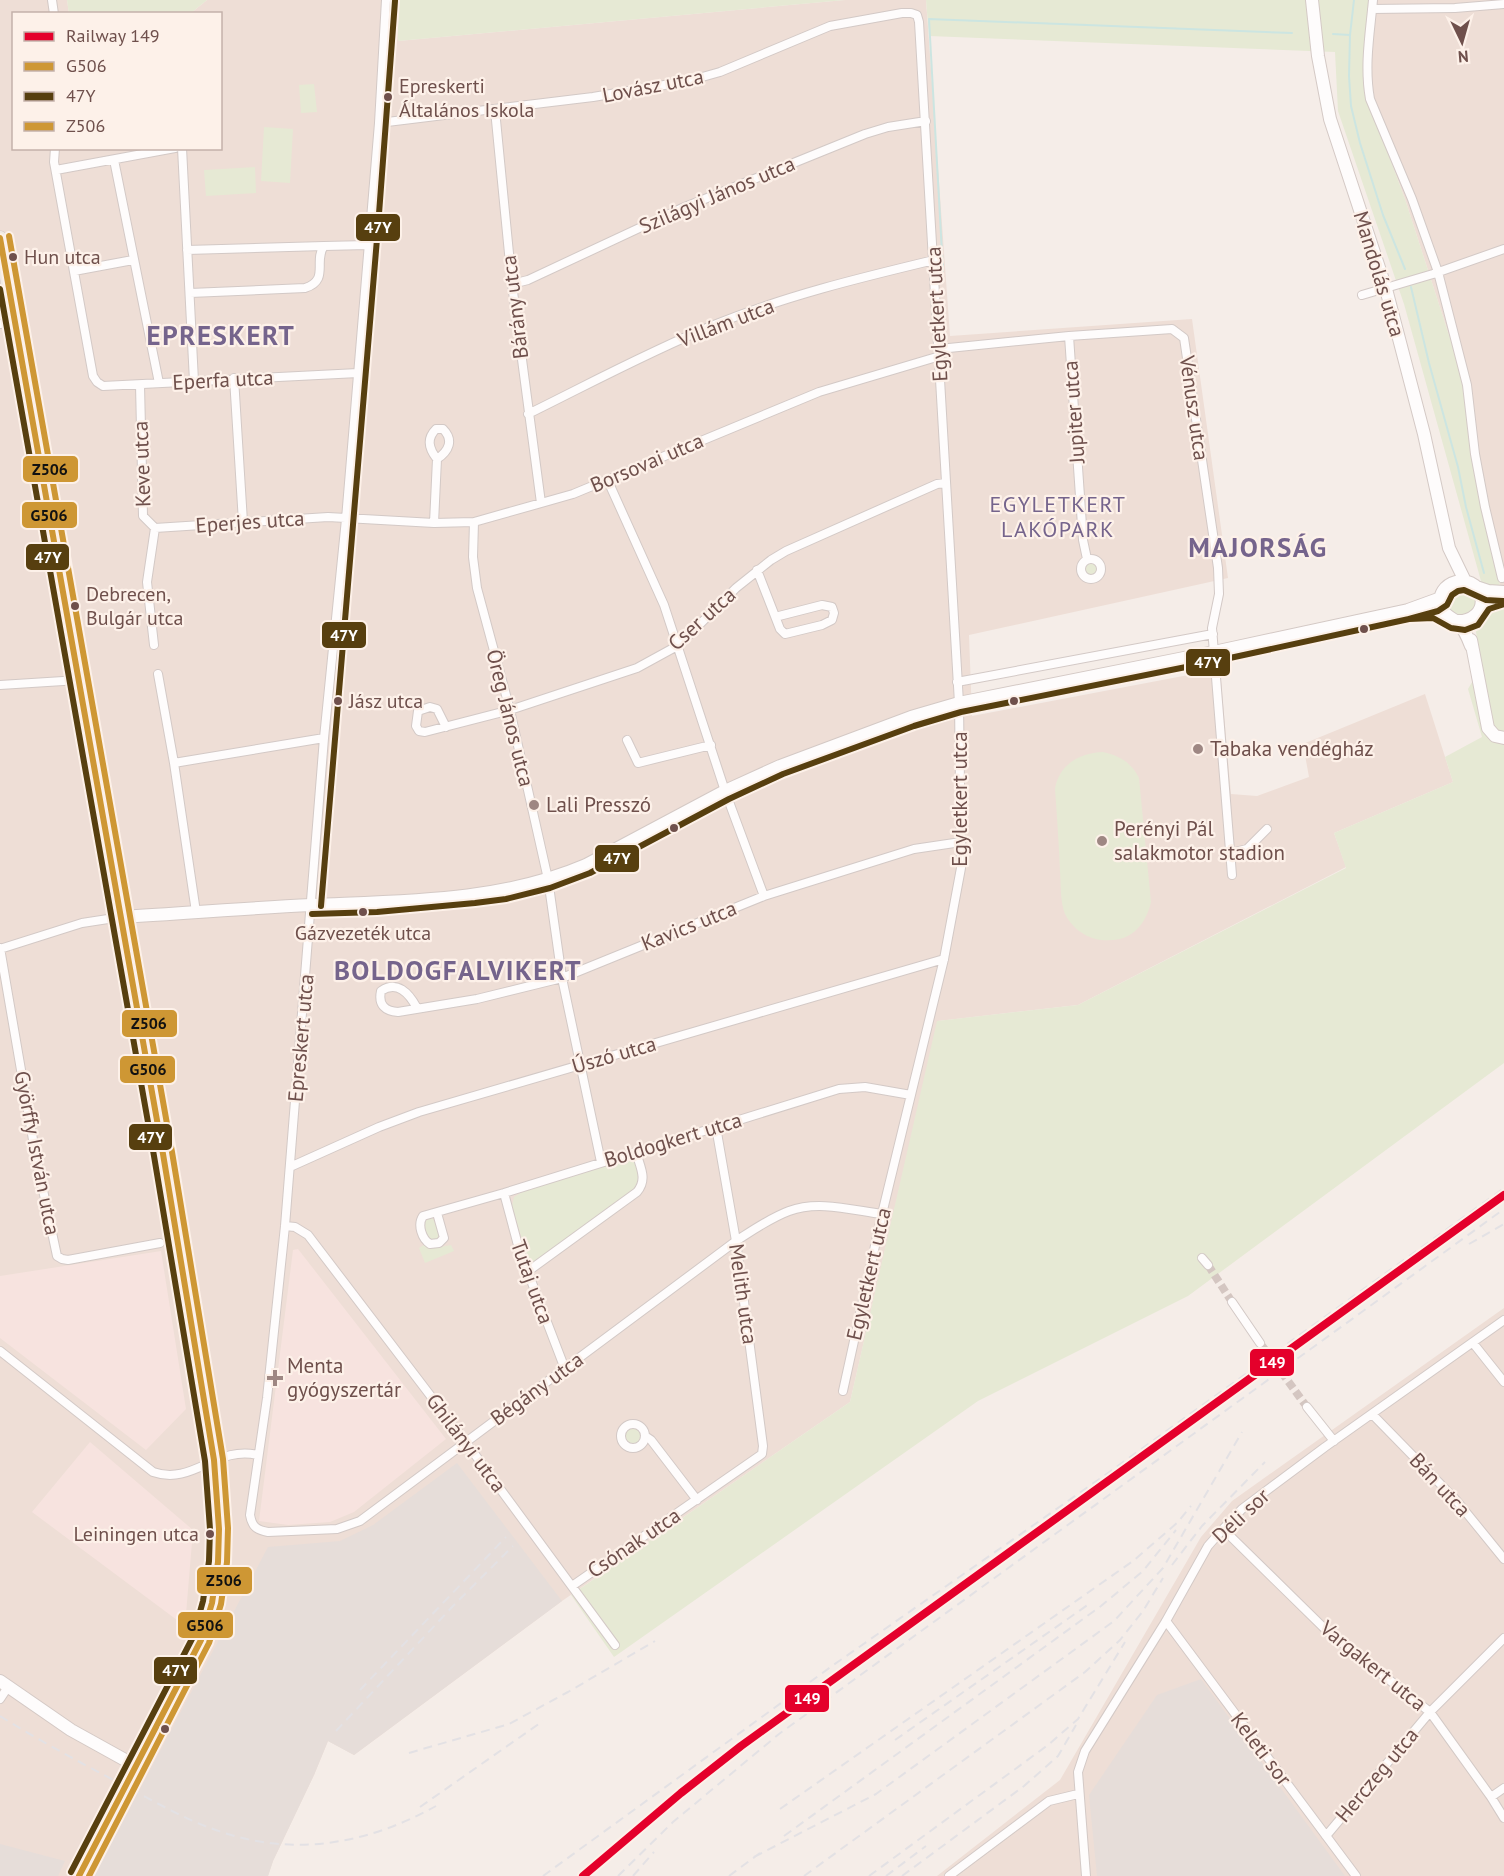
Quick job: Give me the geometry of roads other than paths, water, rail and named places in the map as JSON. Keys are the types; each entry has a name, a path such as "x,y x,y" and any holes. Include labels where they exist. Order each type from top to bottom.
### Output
{"main road":[{"path":"0,238 164,1154 214,1460 219,1529 218,1562 212,1603 201,1640 79,1876"}],"street":[{"name":"Epreskert utca","path":"258,1455 267,1398 285,1226 324,738 346,519 379,123 386,0"},
{"name":"Mandolás utca","path":"1312,0 1318,56 1330,119 1386,289 1424,434 1449,548 1447,586"},
{"path":"1502,578 1475,454 1467,386 1438,272 1412,199 1370,99 1367,66 1373,4 1504,4"},
{"name":"Lovász utca","path":"379,123 593,97 688,81 720,72 830,26 902,13 917,15"},
{"name":"Egyletkert utca","path":"843,1391 960,882 957,682 940,352 920,30 917,15"},
{"name":"Bárány utca","path":"495,110 512,284 541,503"},
{"name":"Szilágyi János utca","path":"512,284 528,280 680,209 866,134 888,127 926,121"},
{"path":"55,150 54,162 74,271 133,260"},
{"path":"56,170 165,150"},
{"path":"182,150 194,381"},
{"path":"114,160 159,384"},
{"path":"187,250 368,245"},
{"path":"190,293 305,288 312,285 320,276 320,251 324,246"},
{"path":"1362,296 1504,249"},
{"name":"Villám utca","path":"528,414 650,353 731,318 853,279 934,260"},
{"name":"Eperfa utca","path":"74,271 93,376 103,386 358,373"},
{"path":"0,324 15,321"},
{"name":"Vénusz utca","path":"940,352 1069,336 1172,329 1184,338 1218,568 1219,594 1213,634 1232,875"},
{"name":"Jupiter utca","path":"1069,336 1083,540 1087,559"},
{"name":"Borsovai utca","path":"346,519 435,523 474,522 573,494 819,392 940,352"},
{"path":"234,378 243,522"},
{"name":"Keve utca","path":"140,385 143,516 155,528 147,582 154,645"},
{"path":"435,523 437,459"},
{"path":"608,481 664,605 725,790 764,896"},
{"name":"Cser utca","path":"446,727 510,710 637,668 679,645 758,570 786,551 937,483 946,483"},
{"name":"Eperjes utca","path":"155,528 328,517 346,519"},
{"name":"Öreg János utca","path":"474,522 473,558 477,588 510,710 548,879 562,978 601,1162"},
{"name":"Mandolás utca","path":"1449,548 1470,584"},
{"path":"758,570 780,629 785,634 822,625 832,620 834,613 832,607 822,605 779,616"},
{"path":"0,948 82,923 121,917 376,903 504,890 548,879 586,865 725,790 780,766 911,717 958,703 1214,652 1408,610 1433,603 1440,598 1447,586 1455,582 1504,593"},
{"path":"1440,598 1443,612 1449,618 1456,621 1467,621 1480,608 1481,602 1470,584"},
{"path":"1481,602 1504,593"},
{"path":"1408,610 1443,612"},
{"path":"1472,618 1472,646 1488,728 1495,736 1504,738"},
{"path":"1456,621 1472,646"},
{"path":"957,682 1213,634"},
{"path":"158,674 196,912"},
{"path":"0,685 80,680"},
{"path":"174,763 324,738"},
{"path":"627,740 638,763 711,745"},
{"path":"1231,853 1247,849 1267,829"},
{"name":"Kavics utca","path":"417,1008 477,999 562,978 764,896 914,849 961,843"},
{"name":"Györffy István utca","path":"0,948 36,1157 57,1256 68,1260 160,1243"},
{"name":"Úszó utca","path":"290,1167 419,1112 944,959"},
{"name":"Boldogkert utca","path":"437,1213 839,1089 853,1087 911,1095"},
{"name":"Melith utca","path":"716,1126 736,1241 763,1446 762,1454 755,1460"},
{"path":"527,1272 640,1189 643,1176 636,1152"},
{"name":"Tutaj utca","path":"504,1193 510,1221 527,1272 565,1369"},
{"name":"Bégány utca","path":"258,1455 250,1515 254,1527 259,1531 337,1529 360,1521 736,1241 778,1216 807,1206 882,1214"},
{"name":"Ghilányi utca","path":"285,1226 295,1227 308,1235 421,1382 615,1645"},
{"path":"1232,1302 1260,1343"},
{"name":"Déli sor","path":"1086,1876 1078,1794 1078,1772 1085,1751 1166,1622 1208,1546 1242,1509 1504,1320"},
{"path":"1473,1343 1504,1383"},
{"path":"0,1351 153,1472 168,1476 178,1475 229,1454 247,1452 258,1455"},
{"path":"1307,1407 1334,1441"},
{"name":"Bán utca","path":"1372,1414 1456,1500 1504,1560"},
{"name":"Csónak utca","path":"645,1436 651,1440 697,1500"},
{"name":"Csónak utca","path":"572,1586 755,1460"},
{"name":"Vargakert utca","path":"1223,1529 1327,1631 1431,1712 1504,1818"},
{"name":"Keleti sor","path":"1166,1622 1356,1876"},
{"name":"Herczeg utca","path":"1326,1836 1431,1712 1504,1638"},
{"path":"0,1699 4,1684 71,1730 136,1766"},
{"path":"1491,1797 1504,1788"},
{"path":"949,1876 1049,1801 1078,1794"}],"waterway":[{"path":"1333,34 1350,35 1354,0"},
{"path":"943,271 929,19 1292,33"},
{"path":"1350,35 1351,106 1383,215 1405,269"},
{"path":"1411,287 1484,573"}],"tunnel":[{"path":"1208,1265 1232,1302"},
{"path":"1260,1343 1307,1407"}],"railway":[{"path":"543,1876 832,1666 1108,1473 1504,1188"},
{"path":"618,1876 673,1822 779,1734 1504,1209"},
{"path":"1469,1244 1504,1224"},
{"path":"754,1857 876,1794 1114,1621 1163,1568 1242,1432"},
{"path":"1172,1565 1202,1526 1265,1462"},
{"path":"780,1809 1133,1561 1177,1523 1191,1506"},
{"path":"784,1836 1101,1606 1143,1571 1176,1530"},
{"path":"360,1690 506,1537"},
{"path":"336,1731 453,1606 513,1546"},
{"path":"804,1876 1085,1672 1120,1640 1143,1611 1163,1578"},
{"path":"895,1740 1089,1604"},
{"path":"409,1753 509,1724 655,1641"},
{"path":"869,1876 1048,1745 1078,1719 1125,1642"},
{"path":"0,1716 61,1752 179,1814 201,1825 242,1838 299,1845 327,1843 382,1830 436,1806"},
{"path":"420,1807 543,1721"},
{"path":"902,1876 1024,1786 1058,1756 1076,1725"},
{"path":"886,1876 926,1846"},
{"path":"633,1876 654,1852"},
{"path":"729,1876 760,1853"}],"rail line":[{"name":"149","path":"583,1876 681,1793 741,1746 1504,1195"}],"place":[{"name":"Epreskerti Általános Iskola","path":"388,97"},
{"name":"Hun utca","path":"13,257"},
{"name":"Debrecen, Bulgár utca","path":"75,606"},
{"name":"Jász utca","path":"338,701"},
{"name":"Tabaka vendégház","path":"1198,749"},
{"name":"Lali Presszó","path":"534,805"},
{"name":"Perényi Pál salakmotor stadion","path":"1102,841"},
{"name":"Gázvezeték utca","path":"363,912"},
{"name":"Menta gyógyszertár","path":"275,1378"},
{"name":"Leiningen utca","path":"210,1534"}],"district":[{"name":"EPRESKERT","path":"221,336"},
{"name":"EGYLETKERT LAKÓPARK","path":"1058,516"},
{"name":"MAJORSÁG","path":"1258,548"},
{"name":"BOLDOGFALVIKERT","path":"458,971"}]}
